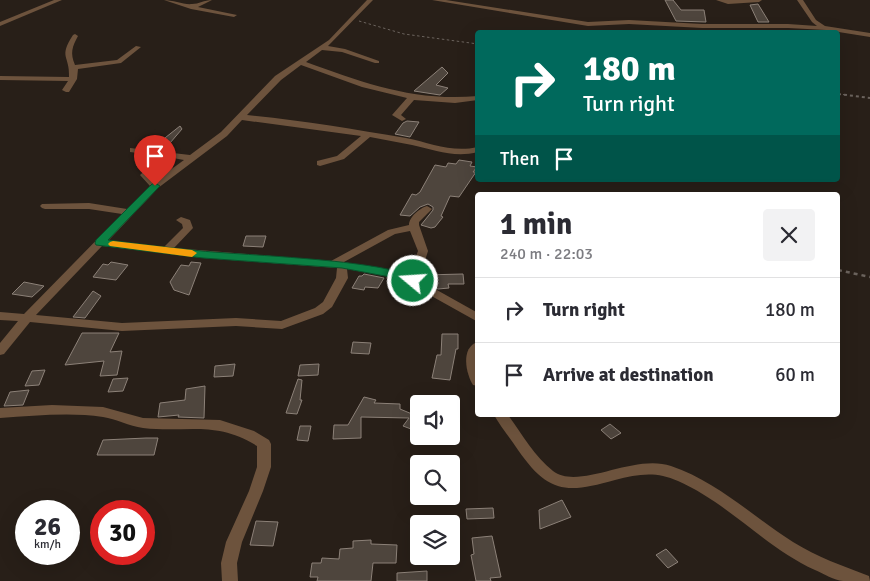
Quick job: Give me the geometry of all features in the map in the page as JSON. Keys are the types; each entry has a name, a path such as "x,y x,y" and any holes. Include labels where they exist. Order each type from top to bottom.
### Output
{"street":[{"path":"0,24 59,0"},
{"path":"167,0 191,7 234,15"},
{"path":"191,7 209,0"},
{"path":"0,351 26,319 155,186 224,134 278,78 339,34 370,0"},
{"path":"435,0 588,24 629,22 702,26 788,26 833,30"},
{"path":"719,0 728,2 759,0"},
{"path":"800,0 814,21 824,29"},
{"path":"840,31 870,34"},
{"path":"66,90 73,79 73,69 68,57 69,47 75,36"},
{"path":"73,69 90,64 119,62 138,47"},
{"path":"322,48 343,50 377,62"},
{"path":"299,62 361,84 412,96 438,101 475,98"},
{"path":"0,78 73,79"},
{"path":"402,119 396,114 412,96"},
{"path":"240,117 418,143 443,151 459,152 475,149"},
{"path":"320,164 334,162 339,159 367,135"},
{"path":"133,150 192,158"},
{"path":"155,186 145,175 165,158 174,155"},
{"path":"45,206 89,206 129,212"},
{"path":"413,281 413,274 423,252 423,247 413,227 414,220 427,209"},
{"path":"166,250 188,228 188,224 181,220"},
{"path":"337,265 392,232 413,227"},
{"path":"100,243 337,265 404,276 475,316"},
{"path":"0,316 122,327 236,322 282,325 319,311 328,304 342,278 337,265"},
{"path":"475,352 472,357 472,374 475,378"},
{"path":"0,413 101,411 143,423 204,423 231,426 251,434 264,444 264,466 256,491 234,542 229,563 230,581"},
{"path":"502,417 543,471 554,479 568,482 590,482 645,468 666,470 718,495 786,546 816,563 863,581"}],"path":[{"path":"351,20 404,34 475,44"},
{"path":"840,94 870,98"},
{"path":"840,270 870,277"}],"building":[{"path":"665,0 673,0 681,10 704,10 706,22 676,21"},
{"path":"758,4 769,22 758,22 750,5"},
{"path":"442,67 448,73 436,85 448,88 440,95 414,91"},
{"path":"407,121 419,122 410,137 395,134 403,123"},
{"path":"180,126 182,129 164,150 151,149"},
{"path":"144,156 157,157 147,166 136,165"},
{"path":"459,160 472,162 470,166 475,167 473,172 475,173 459,197 450,196 441,216 443,217 435,227 431,228 421,225 433,210 433,207 428,204 420,207 410,216 400,215 412,194 416,195 420,192 435,165 446,167 448,163 456,164"},
{"path":"246,236 266,236 263,247 243,246"},
{"path":"111,262 128,265 116,280 93,277 103,264 108,265"},
{"path":"191,262 201,263 189,295 174,290 170,282 181,265 189,266"},
{"path":"364,274 384,278 378,288 365,287 364,290 352,288 359,276"},
{"path":"463,274 464,284 448,284 449,288 438,289 421,279 423,275"},
{"path":"24,282 44,286 32,297 12,294"},
{"path":"93,291 101,296 85,318 73,317"},
{"path":"82,333 119,333 110,352 122,351 117,375 100,376 104,361 65,365"},
{"path":"442,334 458,334 458,349 456,349 450,380 432,378 437,355 441,355"},
{"path":"353,342 371,343 369,354 351,353"},
{"path":"235,364 233,376 214,377 215,366"},
{"path":"319,364 318,375 298,376 300,365"},
{"path":"45,370 39,385 25,386 32,371"},
{"path":"128,378 123,391 108,392 113,379"},
{"path":"298,379 302,380 300,400 302,400 297,414 286,413"},
{"path":"205,386 204,418 178,417 179,415 158,417 160,403 185,400 186,389"},
{"path":"29,390 23,405 4,406 10,392"},
{"path":"364,397 376,400 374,403 400,404 400,409 410,413 410,429 403,426 409,418 361,417 361,438 333,439 334,425 348,425"},
{"path":"610,424 621,433 611,439 601,430"},
{"path":"300,426 311,426 308,441 297,440"},
{"path":"158,438 154,455 97,455 103,440"},
{"path":"562,500 571,517 540,529 539,510"},
{"path":"493,508 494,518 467,519 466,509"},
{"path":"256,521 278,522 273,546 250,545"},
{"path":"492,536 501,577 490,578 491,581 476,581 471,555 474,554 472,538"},
{"path":"371,540 371,544 397,545 396,563 373,563 371,581 317,581 318,577 310,577 312,563 321,563 322,558 339,559 340,549 353,548 353,541"},
{"path":"666,549 678,562 668,568 656,555"},
{"path":"427,571 427,581 397,581 397,573"}],"slow traffic":[{"path":"113,244 192,253"}],"route":[{"path":"155,186 100,243 203,255 342,265 404,276 413,281"}]}
